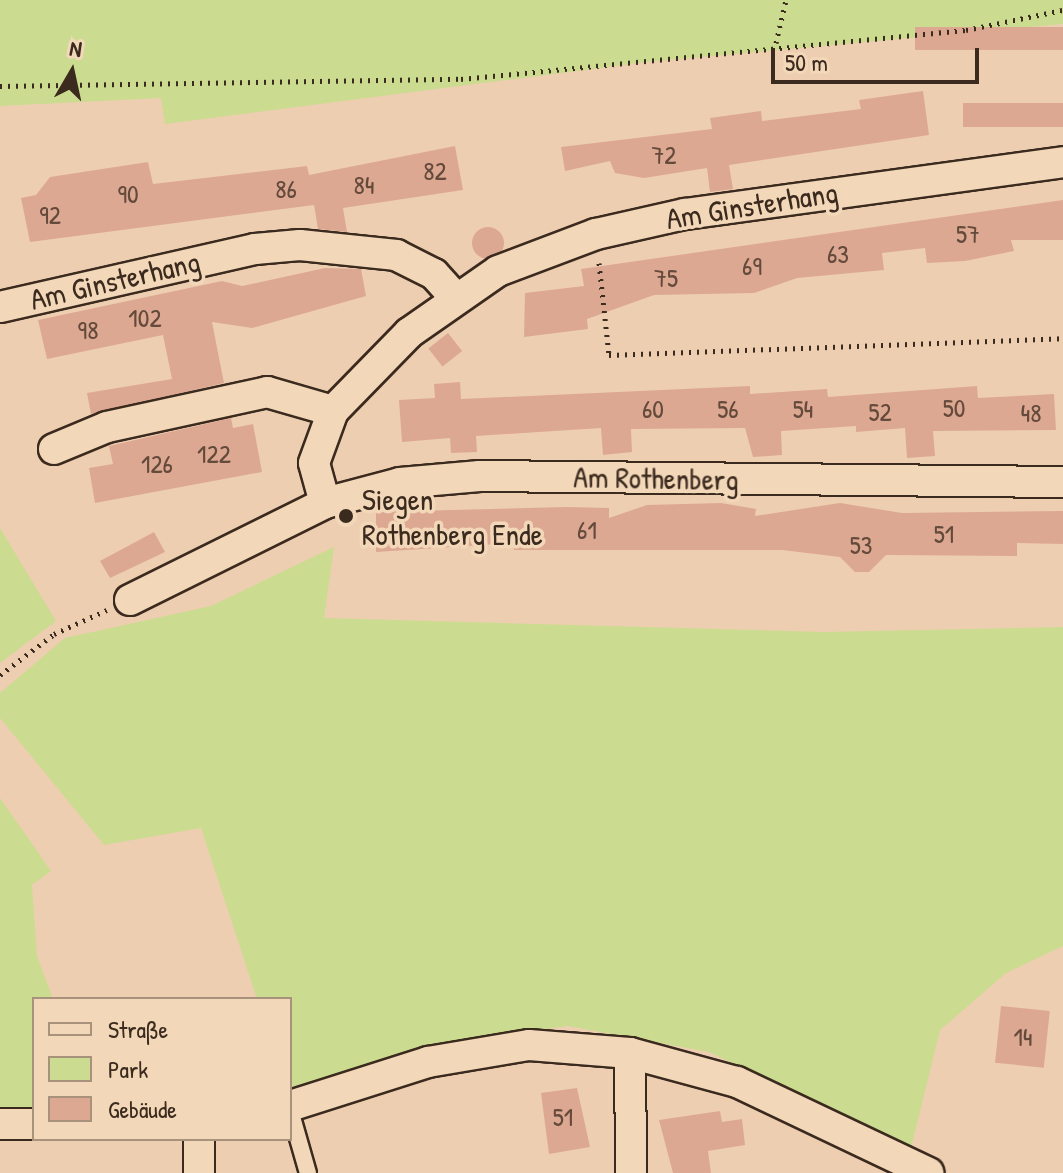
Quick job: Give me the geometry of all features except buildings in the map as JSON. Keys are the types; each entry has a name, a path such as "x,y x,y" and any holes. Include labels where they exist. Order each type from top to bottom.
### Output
{"street":[{"name":"Am Ginsterhang","path":"325,503 314,463 333,411 454,296 498,271 596,234 819,193 1063,162"},
{"name":"Am Ginsterhang","path":"0,307 255,249 300,245 396,255 434,274 454,296"},
{"path":"54,449 107,427 267,392 333,411"},
{"name":"Am Rothenberg","path":"130,600 325,503 400,483 480,476 1063,482"},
{"path":"292,1107 428,1062 529,1045 630,1053 737,1082 929,1173"},
{"path":"630,1053 631,1173"},
{"path":"0,1124 32,1124"},
{"path":"199,1141 199,1173"}],"lane":[{"path":"292,1115 308,1173"}],"path":[{"path":"776,43 786,0"},
{"path":"0,86 461,79 776,43 966,30 1063,10"},
{"path":"596,234 609,355 1063,338"},
{"path":"0,675 54,634 130,600"}],"green space":[{"path":"0,0 1063,0 1063,24 647,62 165,124 161,98 0,106"},
{"path":"0,528 56,621 0,663"},
{"path":"334,547 324,618 823,632 1063,627 1063,946 1006,973 940,1030 911,1148 709,1052 568,1026 420,1047 292,1087 292,997 256,997 201,828 104,845 0,718 0,693 65,638 211,606"},
{"path":"0,798 51,871 32,885 37,956 52,997 32,997 32,1115 0,1114"}],"place":[{"name":"Siegen Rothenberg Ende","path":"346,516"}]}
